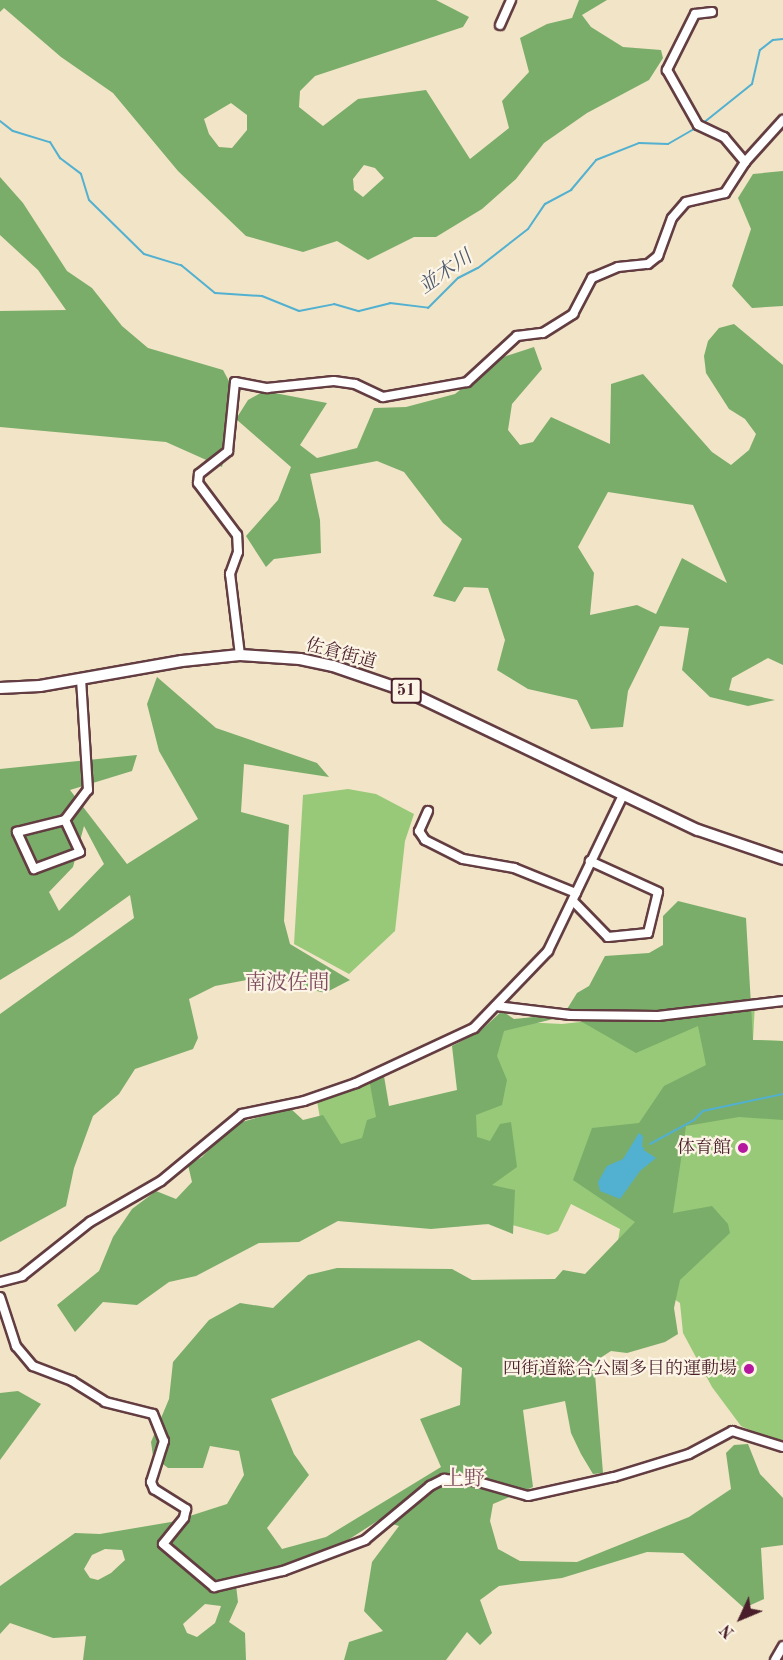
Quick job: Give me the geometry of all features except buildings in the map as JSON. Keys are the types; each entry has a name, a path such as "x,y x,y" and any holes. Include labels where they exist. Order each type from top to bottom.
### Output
{"highway":[{"name":"佐倉街道","path":"0,688 81,680 182,661 240,655 300,659 374,678 698,831 783,860"}],"street":[{"path":"501,24 511,0"},
{"path":"712,12 695,14 668,70 700,126 724,137 745,162"},
{"path":"240,655 230,574 238,552 237,535 198,483 199,474 228,450 235,382 267,388 334,381 355,384 383,397 467,382 517,336 543,333 573,314 592,278 618,267 648,264 658,256 672,218 686,202 725,193 745,162 783,120"},
{"path":"65,820 80,852 34,869 17,832 65,820 88,790 81,680"},
{"path":"0,1282 22,1276 90,1222 161,1181 242,1114 304,1101 356,1083 463,1035 496,1006 548,951 623,795"},
{"path":"428,811 419,831 425,840 464,859 514,868 575,897 608,937 648,933 658,892 590,861"},
{"path":"496,1006 539,1013 658,1016 783,1001"},
{"path":"0,1297 16,1346 33,1366 72,1381 113,1405 153,1414 163,1431 164,1442 151,1482 154,1489 186,1509 184,1518 163,1544 214,1587 283,1571 359,1543 387,1526 429,1486 444,1479 475,1481 528,1496 614,1477 689,1454 732,1431 783,1447"},
{"path":"775,1660 783,1646"}],"green space":[{"path":"0,0 436,0 469,17 463,27 315,76 300,91 299,107 323,126 358,99 426,90 470,159 509,128 502,101 529,72 520,38 547,24 572,18 579,0 607,0 582,15 591,27 623,47 661,50 663,58 649,80 587,113 544,143 516,179 482,209 436,237 414,237 368,260 337,241 303,252 246,236 178,171 113,93 61,57 4,8 0,12","holes":["231,103 247,115 247,130 232,148 219,147 209,134 204,119","364,165 375,168 384,178 363,197 354,190 353,179"]},
{"path":"783,171 783,306 752,308 732,286 751,229 738,198 753,174"},
{"path":"0,177 23,203 67,271 92,288 122,326 148,348 223,370 238,398 222,467 166,442 0,427 0,311 66,310 38,270 0,235"},
{"path":"734,324 783,365 783,665 768,658 732,678 729,690 775,700 748,706 710,697 682,670 689,628 660,626 628,691 623,727 591,729 577,700 528,689 497,670 505,640 488,588 464,587 455,602 433,596 462,539 443,523 404,472 377,461 310,474 320,520 321,553 274,559 266,567 246,536 278,500 291,467 236,419 248,400 264,391 327,403 300,445 317,458 357,448 374,408 406,407 455,394 500,358 534,347 542,369 512,404 508,430 520,445 533,442 551,417 610,444 611,384 643,374 712,452 731,465 749,450 756,434 745,419 729,409 706,373 704,356 708,341 719,328","holes":["608,492 693,505 727,583 682,558 656,614 637,605 590,615 594,573 578,547"]},
{"path":"157,677 216,728 317,763 329,777 244,764 241,812 289,825 284,921 290,944 350,980 325,993 262,977 215,986 189,999 198,1038 193,1049 135,1069 119,1094 93,1116 74,1168 66,1206 0,1242 0,1014 134,918 130,895 73,936 0,980 0,769 137,755 132,771 70,790 127,864 198,819 159,751 147,704","holes":["84,826 104,864 59,911 49,892 73,867"]},
{"path":"348,789 376,794 414,814 405,841 395,931 349,974 294,944 303,795"},
{"path":"678,901 746,918 753,1040 783,1041 783,1120 739,1117 686,1126 673,1213 712,1206 728,1224 730,1233 680,1280 674,1308 678,1334 665,1342 627,1353 611,1351 594,1362 603,1473 593,1474 581,1454 571,1433 565,1401 523,1410 533,1487 493,1504 490,1521 498,1549 520,1561 577,1562 689,1517 731,1489 726,1453 734,1445 748,1444 760,1474 783,1498 783,1545 761,1548 764,1599 744,1608 683,1553 647,1552 562,1578 499,1586 480,1600 492,1633 480,1645 467,1632 446,1660 344,1660 349,1642 383,1631 364,1611 372,1562 399,1526 379,1520 309,1565 236,1585 238,1602 229,1622 245,1633 246,1660 83,1660 86,1636 53,1638 10,1623 0,1634 0,1586 75,1533 100,1534 171,1522 227,1504 244,1475 239,1451 210,1446 203,1468 168,1468 153,1456 151,1442 169,1399 173,1362 209,1320 240,1303 273,1308 308,1275 337,1268 452,1269 472,1280 555,1279 563,1270 585,1274 635,1222 573,1180 592,1128 639,1123 664,1086 706,1065 698,1026 636,1053 570,1015 504,1031 497,1056 507,1080 502,1105 476,1115 477,1137 490,1141 500,1124 511,1122 517,1167 492,1185 515,1190 513,1234 488,1224 431,1229 338,1221 299,1242 259,1243 196,1276 169,1282 137,1305 103,1302 75,1332 57,1305 99,1271 113,1237 132,1209 156,1191 176,1199 192,1182 188,1165 202,1157 228,1129 242,1122 290,1108 303,1120 323,1115 341,1144 362,1138 367,1120 376,1117 369,1079 384,1076 389,1106 457,1090 452,1046 479,1032 502,1011 514,1019 564,1014 577,993 589,986 605,956 649,953 663,945 663,916","holes":["419,1340 462,1368 460,1405 420,1419 441,1467 326,1537 282,1549 267,1528 309,1475 294,1454 271,1399","105,1549 122,1550 125,1560 111,1573 98,1580 90,1578 84,1569 92,1555","205,1604 221,1606 215,1623 197,1637 187,1633 183,1624"]},
{"path":"755,1003 753,1040 783,1041 783,1445 741,1426 712,1387 683,1333 680,1303 615,1259 620,1229 571,1204 558,1231 548,1235 460,1210 430,1224 338,1221 317,1101 369,1079 377,1111 469,1097 501,1021 562,1024"},
{"path":"18,1391 41,1404 0,1460 0,1393"}],"water":[{"path":"639,1133 643,1136 642,1149 656,1158 640,1171 620,1199 600,1191 598,1182 607,1166 623,1159"}],"waterway":[{"name":"並木川","path":"702,124 752,84 760,50 773,40 783,39"},
{"name":"並木川","path":"0,121 13,131 50,142 60,158 81,174 89,200 144,254 181,265 215,293 262,296 299,311 334,304 359,311 390,303 428,308 458,278 478,268 528,229 545,204 571,190 596,160 639,143 668,144 697,127"},
{"path":"650,1144 694,1120 703,1111 783,1094"}],"place":[{"name":"体育館","path":"743,1148"},
{"name":"四街道総合公園多目的運動場","path":"749,1369"}],"district":[{"name":"南波佐間","path":"287,984"},
{"name":"上野","path":"464,1480"}]}
